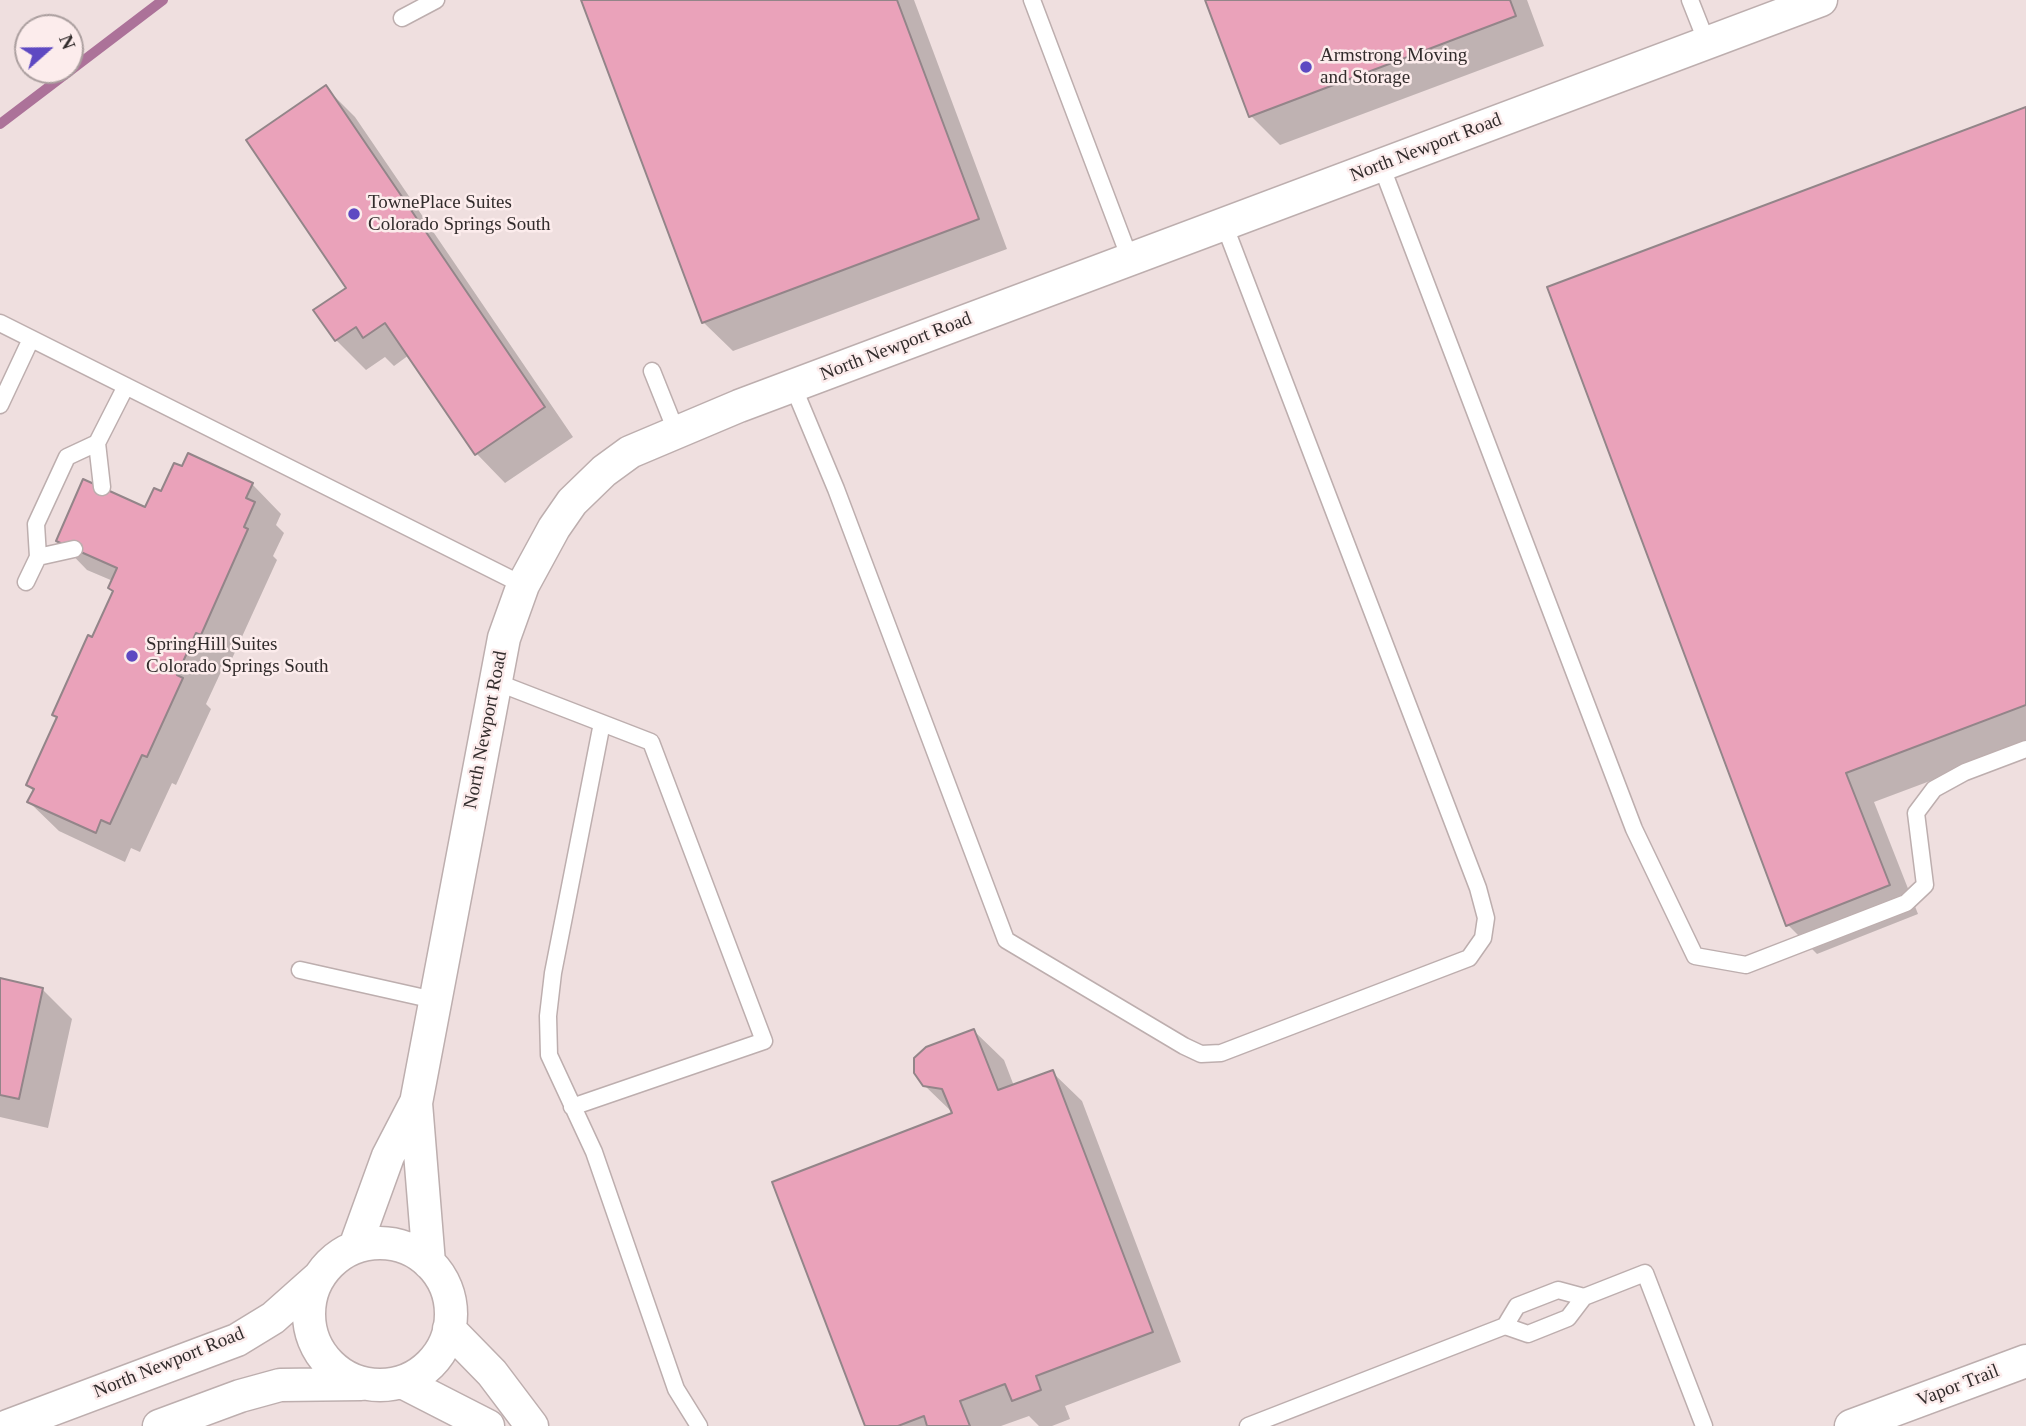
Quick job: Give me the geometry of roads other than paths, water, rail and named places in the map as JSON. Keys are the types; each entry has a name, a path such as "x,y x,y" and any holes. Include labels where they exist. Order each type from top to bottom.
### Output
{"street":[{"name":"North Newport Road","path":"429,1263 416,1103 434,1000 504,638 523,585 572,502 630,452 676,431 1707,43 1812,1"},
{"name":"North Newport Road","path":"355,1247 388,1156 416,1103"},
{"path":"159,1426 240,1396 280,1385 365,1384 402,1382 424,1370 440,1352 449,1329 450,1304 444,1283 429,1263 409,1249 385,1242 355,1247 334,1259 318,1278 309,1302 312,1336 324,1358 342,1374 365,1384"},
{"name":"North Newport Road","path":"8,1426 237,1340 273,1318 318,1278"},
{"path":"449,1329 492,1373 532,1426"},
{"name":"Vapor Trail","path":"1851,1426 2026,1361"},
{"path":"402,1382 488,1426"}],"lane":[{"path":"402,18 436,0"},
{"path":"1032,0 1130,259"},
{"path":"1690,0 1707,43"},
{"path":"1381,165 1634,829 1695,957 1745,965 1906,903 1925,885 1916,813 1934,789 1965,772 2026,748"},
{"path":"793,386 836,489 1006,940 1184,1046 1201,1054 1221,1053 1469,958 1483,938 1486,918 1478,888 1224,224"},
{"path":"0,323 523,585"},
{"path":"0,405 31,339"},
{"path":"652,371 676,431"},
{"path":"102,487 97,443 126,386"},
{"path":"26,582 38,557 36,524 67,457 97,443"},
{"path":"38,557 74,549"},
{"path":"496,681 651,743 764,1041 572,1107"},
{"path":"602,723 553,973 548,1016 549,1055 594,1152 676,1389 699,1426"},
{"path":"300,970 434,1000"},
{"path":"1504,1326 1528,1334 1568,1318 1584,1297 1645,1273 1704,1426"},
{"path":"1248,1426 1504,1326 1517,1306 1558,1290 1584,1297"}],"waterway":[{"path":"0,124 163,0"}],"place":[{"name":"Armstrong Moving and Storage","path":"1306,67"},
{"name":"TownePlace Suites Colorado Springs South","path":"354,214"},
{"name":"SpringHill Suites Colorado Springs South","path":"132,656"}]}
